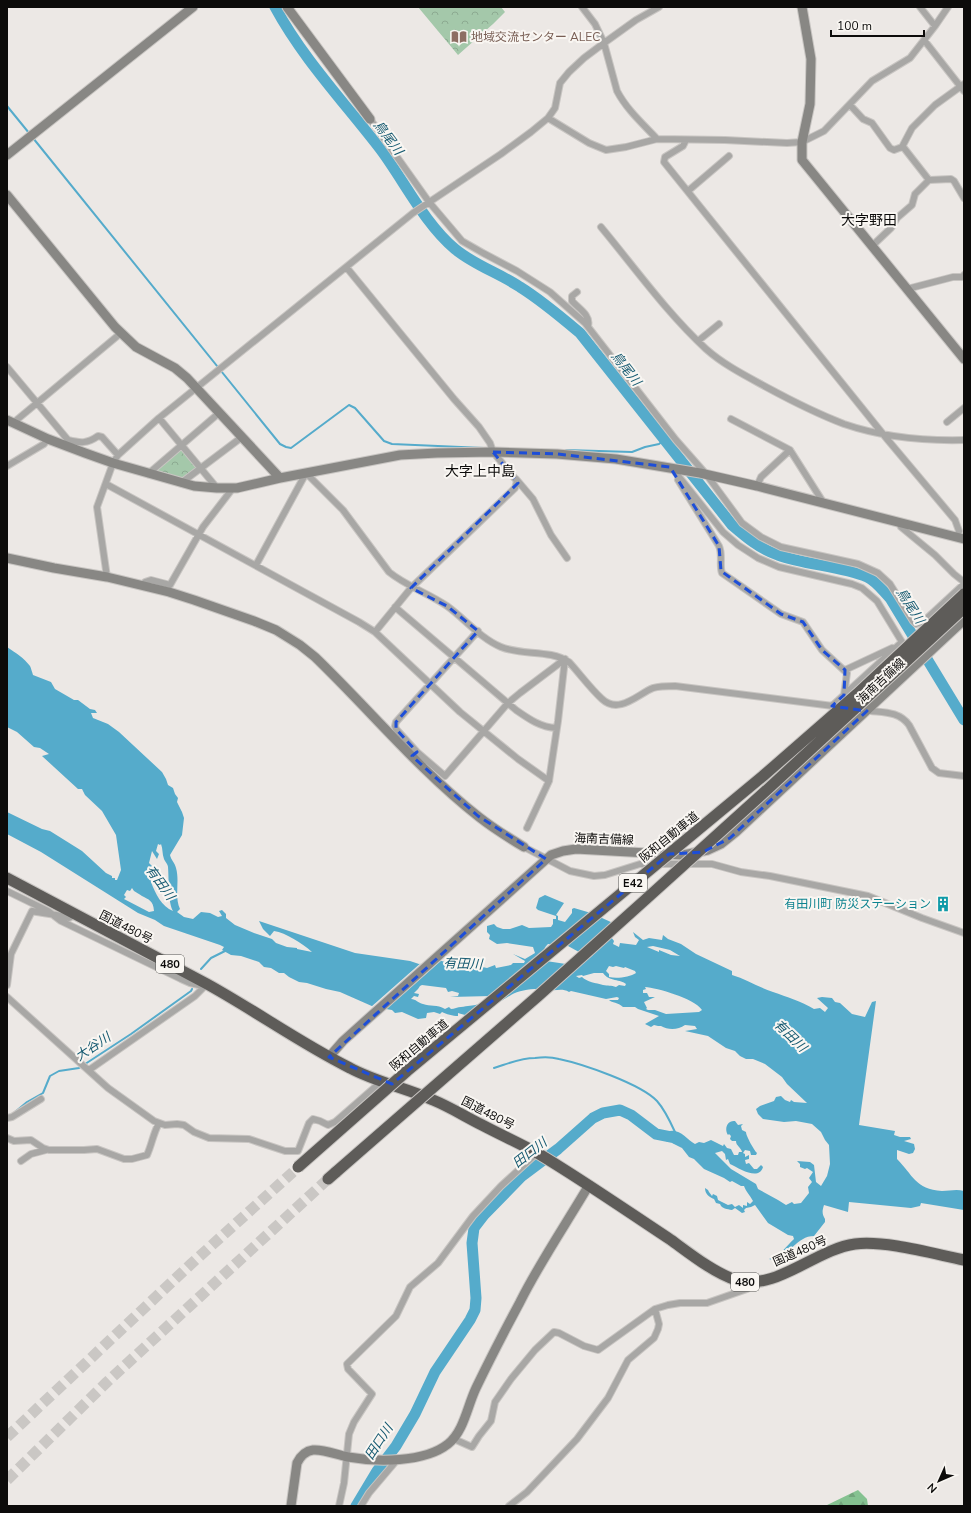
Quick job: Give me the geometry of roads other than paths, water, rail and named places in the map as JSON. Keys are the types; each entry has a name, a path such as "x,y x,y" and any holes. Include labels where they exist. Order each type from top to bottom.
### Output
{"highway":[{"name":"阪和自動車道","path":"296,1169 407,1071 769,771 857,694 964,594"},
{"name":"E42","path":"332,1176 538,996 769,788 964,608"},
{"name":"国道480号","path":"7,878 238,1001 300,1041 353,1070 433,1100 539,1154 589,1185 709,1266 734,1280 752,1283 779,1275 829,1252 852,1244 863,1243 886,1245 964,1260"}],"street":[{"path":"7,154 193,7"},
{"path":"287,7 370,119 428,203 462,241 517,271 550,292 588,326 676,440 742,522 761,537 781,547 858,564 878,573 890,584 916,624 924,621 964,583 935,555 901,527 899,522"},
{"path":"582,7 595,24 604,43 617,91 635,116 657,139"},
{"path":"107,577 97,506 113,463 118,455 159,418 347,268 413,213 514,146 548,118 554,108 560,83 569,72 584,58 604,43 636,20 659,7"},
{"path":"920,7 935,26"},
{"path":"548,118 589,143 606,150 626,147 657,139 787,143 802,142 824,131 872,81 910,58 948,7"},
{"path":"805,8 811,59 810,104 802,142 802,156 804,163 964,360"},
{"path":"850,105 863,119 872,123 890,148 894,150 902,147 912,128 935,105 963,87 924,40"},
{"path":"120,333 36,402 10,421 48,439 67,443 113,463 194,486 233,488 400,455 493,452 557,454 616,459 703,473 823,502 960,538 958,525 955,520 663,159 683,146 686,140"},
{"path":"902,147 929,180"},
{"path":"688,191 729,156"},
{"path":"872,246 891,228 897,218 912,205 915,194 929,180 951,179 954,181 964,198"},
{"path":"7,195 120,333 136,347 179,372 197,388 280,478"},
{"path":"601,227 667,308 698,341 728,365 798,403 846,424 884,434 927,440 964,440"},
{"path":"347,268 479,428 490,443 493,452 533,499 554,540 567,558"},
{"path":"907,289 953,277 962,277 964,275"},
{"path":"577,292 572,296 572,301 588,318 588,326"},
{"path":"698,341 719,324"},
{"path":"7,367 67,443"},
{"path":"947,422 964,408"},
{"path":"148,474 219,413"},
{"path":"159,418 217,488"},
{"path":"730,419 790,450 823,502"},
{"path":"67,443 86,443 98,436 102,438 118,455"},
{"path":"181,483 242,437"},
{"path":"7,466 44,444 48,439"},
{"path":"757,486 760,477 790,450"},
{"path":"672,467 723,532 758,558 801,573 852,584 868,592 877,601 901,639 900,644 832,706"},
{"path":"672,467 719,546 722,557 722,573 781,614 803,622 822,650 847,673 844,695"},
{"path":"256,565 306,473"},
{"path":"306,473 343,510 389,572 398,580 447,606 496,645 507,649 556,656 565,659 602,699 610,704 624,704 653,688 675,686 898,715 909,725 935,772 964,776"},
{"path":"375,632 411,588 515,488 517,485 516,478"},
{"path":"106,484 256,565 375,632 484,732 539,775 549,781"},
{"path":"144,586 145,582 151,580 170,585 210,516 233,488"},
{"path":"7,558 107,577 169,592 227,611 288,637 308,651 325,666 415,754 447,789 498,831 544,861 570,871 600,876 640,864 712,864 741,872 770,876 868,896 964,933"},
{"path":"395,607 531,721 542,726 556,728"},
{"name":"海南吉備線","path":"329,1057 343,1041 544,861 557,852 576,849 683,855 702,852 715,847 736,832 964,620"},
{"path":"478,631 399,718 395,726 415,754 445,776 508,703 565,659"},
{"path":"845,670 896,648"},
{"path":"527,828 549,781 565,659"},
{"path":"7,891 48,911 61,921 181,979 190,983 206,985"},
{"path":"7,985 11,954 32,911 69,918 74,915"},
{"path":"89,1070 195,996 206,985"},
{"path":"7,997 108,1088 146,1116 165,1125 184,1125 194,1132 209,1138 249,1139 285,1151 298,1151 308,1123 313,1119 328,1125 335,1122 382,1081"},
{"path":"7,1118 12,1117 41,1099"},
{"path":"21,1161 31,1154 49,1150 98,1149 124,1159 140,1158 147,1155 152,1144 154,1131 159,1123"},
{"path":"7,1138 14,1141 31,1140 49,1150"},
{"path":"339,1506 344,1483 350,1434 354,1422 372,1394 346,1365 396,1316 410,1287 438,1263 473,1216 501,1186 539,1154"},
{"path":"291,1506 297,1466 303,1454 309,1451 316,1450 372,1461 393,1460 430,1454 442,1448 454,1439 466,1415 476,1387 520,1301 589,1185"},
{"path":"454,1439 472,1447 491,1421 495,1402 511,1379 535,1350 554,1332 559,1332 584,1346 598,1350 655,1309 680,1303 707,1303 747,1289 752,1283"},
{"path":"509,1506 527,1492 577,1439 608,1398 628,1360 654,1338 659,1324 655,1309"},
{"path":"361,1506 393,1460"}],"water":[{"name":"有田川","path":"7,647 28,663 33,675 51,682 55,689 74,700 78,700 90,709 95,710 97,713 91,713 93,718 108,724 119,732 162,772 168,785 173,788 178,798 177,802 184,818 182,835 170,855 177,873 177,899 180,909 177,912 184,917 193,919 201,912 210,913 218,917 222,916 219,911 222,910 226,914 226,918 235,925 272,939 276,943 287,947 312,952 299,942 284,934 274,931 270,936 263,929 259,921 355,953 410,961 419,964 438,960 456,965 460,969 478,966 487,968 495,965 496,968 511,965 513,963 524,963 525,961 513,954 525,959 535,953 533,947 507,943 497,944 489,939 490,935 487,932 487,926 494,924 503,929 510,929 522,925 529,928 551,927 553,924 553,919 556,919 556,916 536,908 539,898 545,895 564,903 556,915 558,916 558,920 565,922 574,908 591,913 613,923 611,937 614,941 613,944 619,947 620,943 636,945 639,940 635,937 633,932 643,940 649,938 662,940 663,935 696,954 732,971 732,975 799,1001 814,1009 820,1008 825,1012 828,1008 817,998 832,998 835,1002 840,1003 852,1014 865,1017 872,1002 876,1001 859,1125 895,1131 894,1135 900,1137 910,1137 911,1139 904,1141 914,1144 915,1149 913,1153 909,1154 897,1150 897,1159 915,1180 926,1187 933,1190 942,1191 964,1191 964,1210 921,1203 920,1206 911,1208 849,1202 848,1212 824,1205 823,1216 825,1222 814,1236 803,1239 779,1258 773,1260 769,1259 777,1256 794,1239 793,1236 788,1235 768,1223 755,1205 746,1208 744,1210 745,1212 742,1213 735,1208 732,1210 727,1209 716,1203 714,1199 707,1194 705,1188 712,1196 713,1194 717,1196 718,1200 728,1205 732,1204 735,1207 739,1205 743,1208 743,1205 747,1206 747,1202 750,1204 753,1201 744,1186 732,1181 730,1182 704,1169 694,1159 689,1157 682,1148 672,1143 673,1140 668,1142 660,1138 667,1132 675,1131 679,1132 695,1144 699,1142 704,1143 711,1140 723,1146 724,1144 727,1148 731,1149 734,1155 738,1155 739,1152 742,1152 736,1141 732,1141 730,1139 731,1136 729,1134 728,1135 726,1128 728,1123 732,1121 735,1121 738,1125 743,1124 741,1126 742,1130 746,1132 750,1143 757,1153 756,1155 751,1155 750,1151 745,1150 743,1153 745,1154 745,1157 749,1155 749,1159 745,1160 746,1164 749,1163 754,1169 757,1169 761,1165 763,1167 761,1171 753,1174 749,1173 730,1164 728,1159 726,1160 725,1154 722,1151 715,1153 731,1169 756,1184 758,1189 786,1205 792,1202 794,1204 801,1203 809,1193 808,1187 812,1182 809,1178 813,1172 807,1168 805,1169 800,1167 800,1164 797,1161 810,1162 814,1165 816,1182 821,1186 827,1176 830,1164 829,1145 821,1132 812,1124 796,1121 784,1122 763,1119 758,1114 756,1109 774,1101 776,1097 781,1096 790,1102 791,1100 794,1102 807,1103 787,1084 782,1077 765,1064 753,1059 746,1059 708,1036 685,1031 697,1029 695,1026 685,1025 673,1029 654,1025 651,1027 645,1024 659,1016 635,1007 623,1007 609,1000 618,1000 619,998 617,997 606,999 571,991 540,989 525,990 515,993 488,1009 471,1016 458,1013 458,1016 456,1016 442,1012 440,1014 434,1012 427,1013 426,1018 418,1019 402,1012 395,1013 392,1010 374,1007 340,992 299,982 284,973 279,973 271,968 264,967 259,962 241,956 231,955 222,950 224,947 220,945 164,926 155,920 138,913 41,852 7,834 7,812 42,829 50,831 82,851 106,873 112,876 112,878 115,878 115,880 117,880 121,870 116,835 102,811 85,795 82,789 78,789 42,756 49,754 40,748 34,747 17,732 7,727","holes":["158,844 161,844 163,857 168,866 169,897 173,911 162,903 151,882 153,877 152,866 149,863 152,851 157,859 159,854 156,851","132,888 134,891 150,901 153,905 154,911 149,912 124,899 126,897 124,895 127,890 130,891","548,944 568,946 579,952 593,955 588,959 582,958 566,964 546,961 544,954 545,948","653,946 670,950 680,956 671,955 659,950 659,952 647,947","609,966 625,967 635,971 636,973 619,978 609,977 609,974 606,971","603,973 608,978 621,981 626,984 625,986 619,985 616,987 592,982 576,976","422,985 446,988 448,992 452,991 459,993 458,996 450,997 491,996 484,1002 477,1004 452,1009 449,1007 445,1009 426,1005 411,999 414,996 418,997 419,994 414,993","645,987 675,994 691,1001 702,1010 699,1012 666,1014 655,1010 648,1010 646,1009 647,1008 644,1002 655,997 649,997 647,993 643,993 643,990 646,989"]}],"waterway":[{"name":"鳥尾川","path":"275,7 298,45 311,63 381,150 424,215 444,239 462,255 528,292 580,333 732,525 743,534 759,546 778,555 857,573 867,577 876,584 890,598 964,720"},
{"path":"7,106 29,133"},
{"path":"33,138 280,444 291,448 349,405 355,408 384,441 392,444 484,448"},
{"path":"566,450 632,452 659,444 664,440"},
{"name":"大谷川","path":"201,969 211,958 225,951"},
{"name":"大谷川","path":"15,1112 27,1102 43,1093 50,1076 59,1071 79,1068 131,1034 192,989"},
{"path":"494,1068 524,1059 547,1057 556,1058 596,1070 638,1088 657,1101 675,1132"},
{"name":"田口川","path":"356,1506 377,1471 396,1446 415,1414 435,1372 470,1320 475,1310 476,1298 472,1243 474,1228 484,1215 522,1176 558,1149 593,1118 603,1113 620,1110 631,1115 656,1134 676,1138"}],"tunnel":[{"path":"7,1437 191,1264 293,1172"},
{"path":"7,1480 107,1382 328,1179"}],"place":[{"name":"地域交流センター ALEC","path":"459,37"},
{"name":"有田川町 防災ステーション","path":"943,904"}],"district":[{"name":"大字野田","path":"869,220"},
{"name":"大字上中島","path":"480,471"}]}
